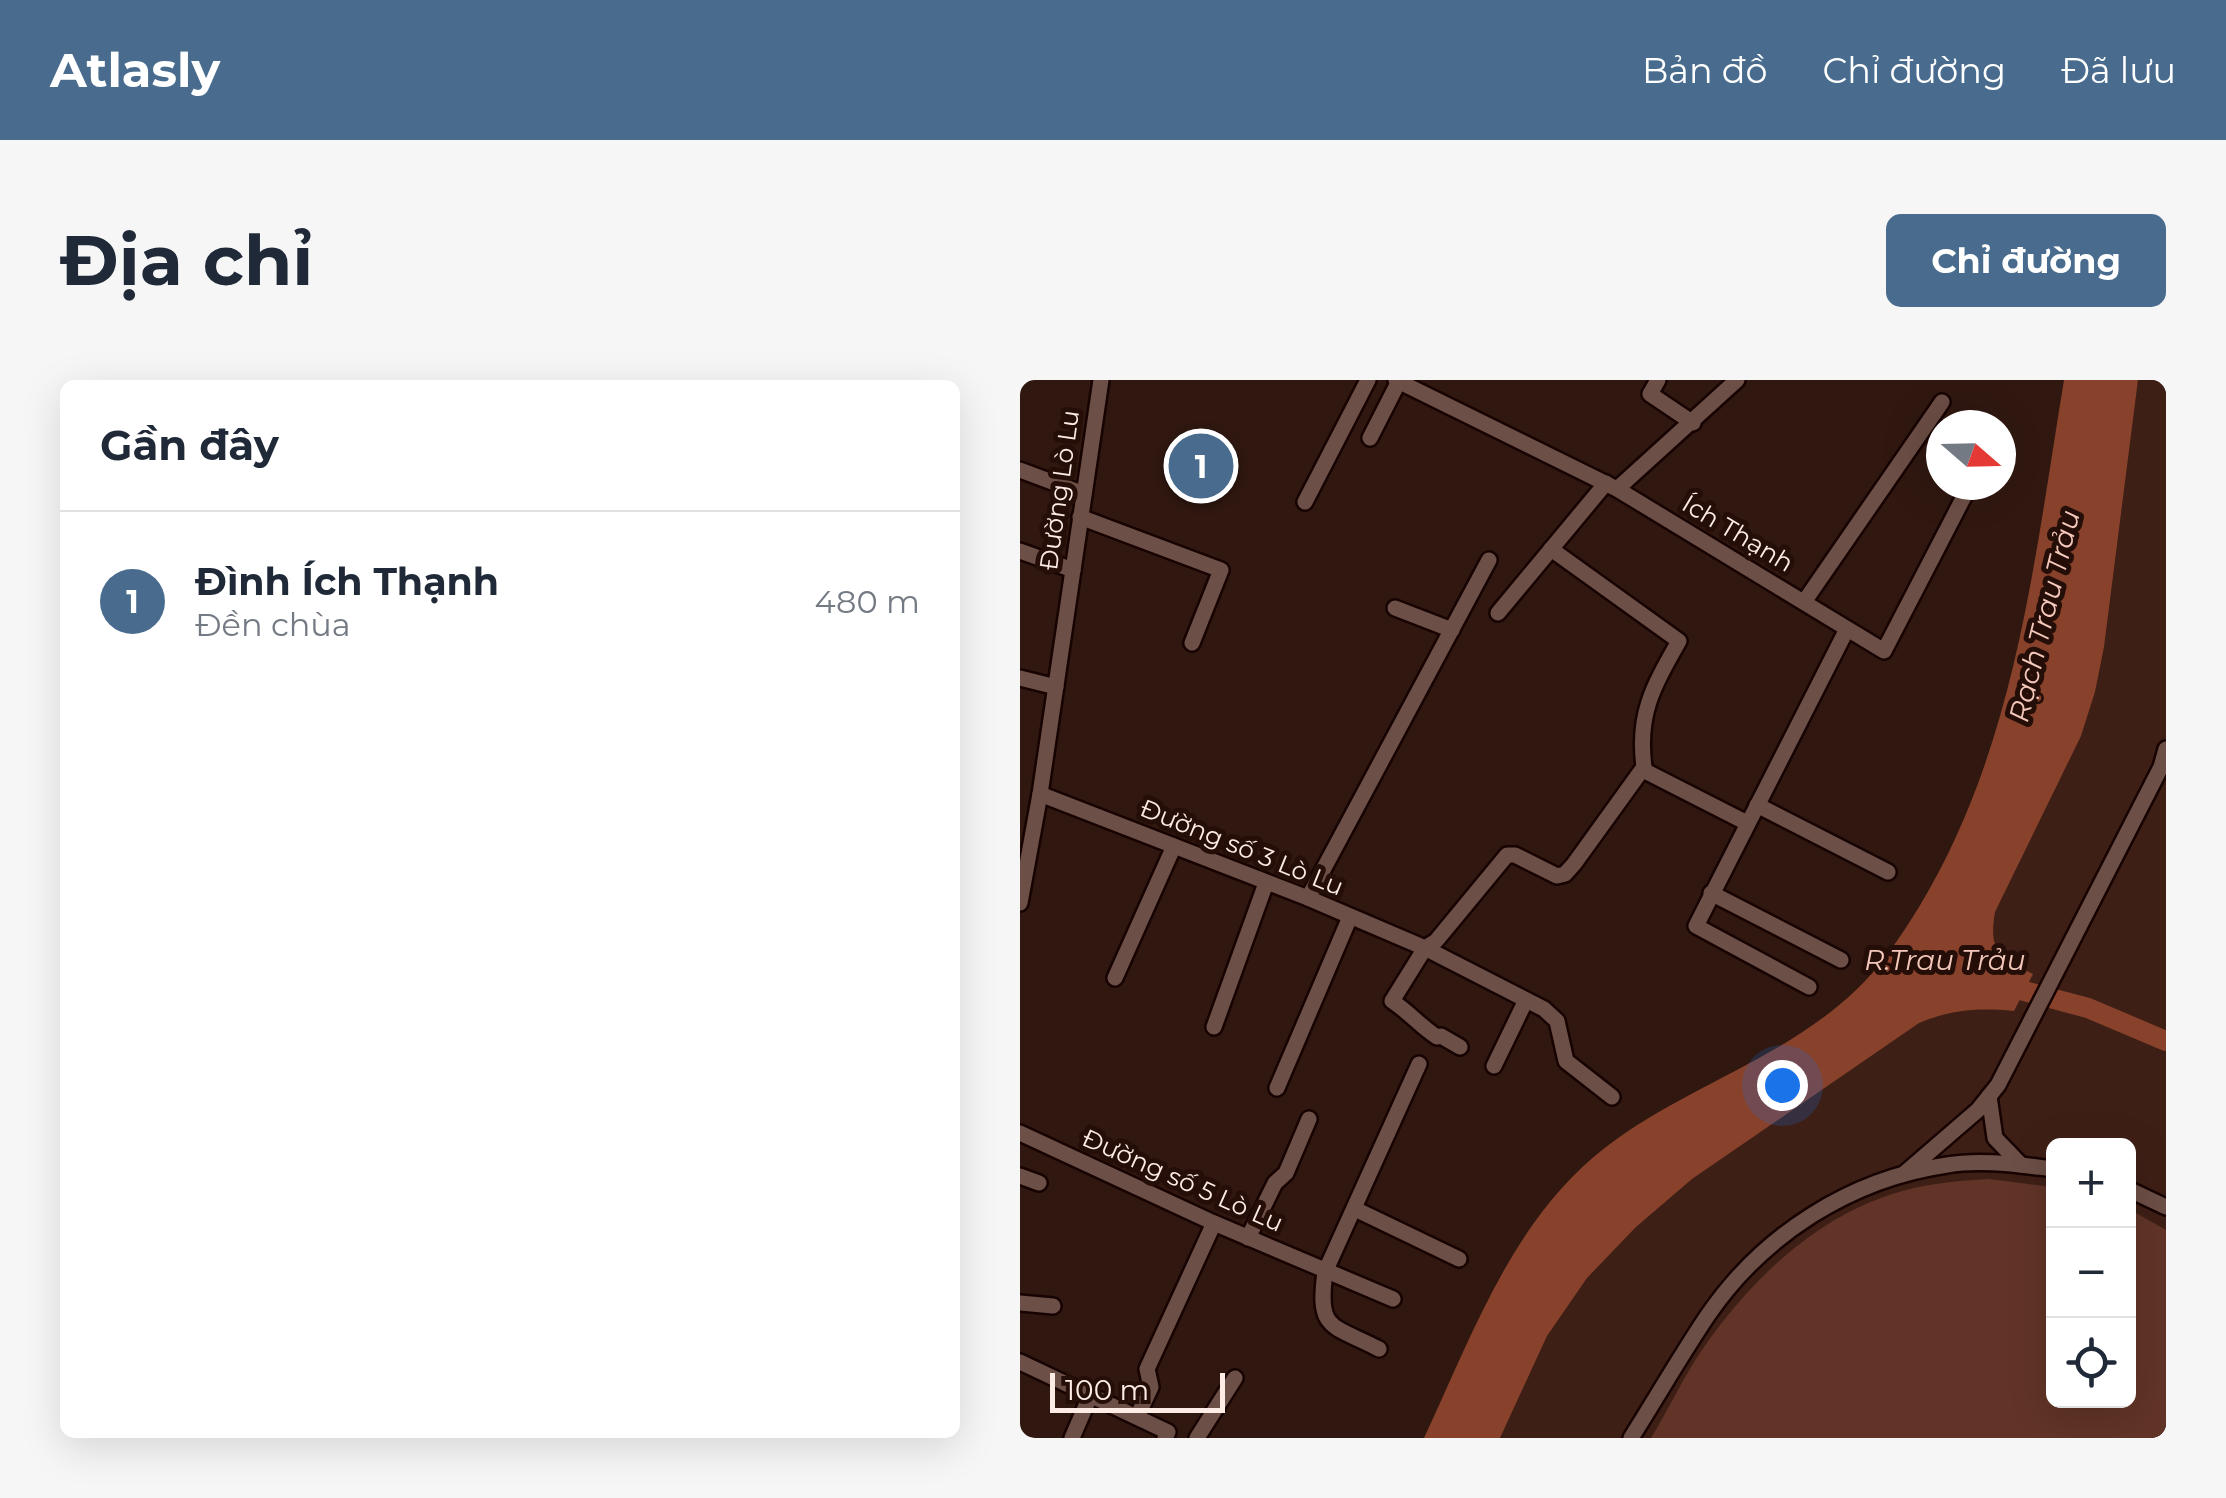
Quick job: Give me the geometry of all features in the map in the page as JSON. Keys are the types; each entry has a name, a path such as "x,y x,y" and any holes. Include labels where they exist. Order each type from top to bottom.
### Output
{"street":[{"name":"Đường Lò Lu","path":"1020,900 1027,824 1040,794 1100,380"},
{"path":"1304,502 1368,380"},
{"path":"1658,380 1650,394 1693,424"},
{"path":"1498,613 1551,549 1612,486 1693,424 1737,380"},
{"path":"1370,438 1397,381"},
{"name":"Ích Thạnh","path":"1397,381 1612,486 1884,651 1962,500"},
{"path":"1804,602 1942,402"},
{"path":"1020,470 1084,494"},
{"path":"1080,518 1221,570 1192,643"},
{"path":"1460,1046 1442,1036 1437,1038 1392,1001 1424,948 1436,941 1507,855 1515,855 1552,875 1565,874 1643,770 1646,702 1678,642 1551,549"},
{"path":"1020,551 1073,570"},
{"path":"1308,898 1489,560"},
{"path":"1394,608 1452,630"},
{"path":"1809,986 1697,928 1697,920 1847,629"},
{"path":"1020,678 1056,687"},
{"path":"1902,1176 1989,1096 2031,1024 2164,765 2166,749"},
{"path":"1643,770 1748,823"},
{"name":"Đường số 3 Lò Lu","path":"1040,794 1308,898 1424,948 1555,1017 1566,1061 1612,1097"},
{"path":"1757,804 1888,872"},
{"path":"1115,978 1174,846"},
{"path":"1214,1027 1266,884"},
{"path":"1711,894 1841,960"},
{"path":"1277,1088 1350,918"},
{"path":"1494,1066 1525,1002"},
{"path":"1380,1349 1326,1320 1321,1307 1325,1272 1419,1064"},
{"path":"1989,1096 1995,1138 2021,1165"},
{"path":"1248,1238 1274,1183 1286,1174 1308,1119"},
{"name":"Đường số 5 Lò Lu","path":"1020,1134 1393,1299"},
{"path":"1631,1438 1709,1313 1753,1261 1779,1238 1844,1196 1902,1176 1948,1164 2046,1168"},
{"path":"1020,1176 1039,1183"},
{"path":"2136,1193 2166,1207"},
{"path":"1355,1209 1460,1259"},
{"path":"1137,1417 1151,1387 1147,1369 1214,1223"},
{"path":"1020,1303 1053,1306"},
{"path":"1020,1362 1169,1436"},
{"path":"1198,1438 1236,1378"},
{"path":"1072,1438 1091,1394"}],"shaded area":[{"path":"2138,380 2166,380 2166,1438 1500,1438 1547,1336 1587,1278 1636,1227 1692,1179 1900,1034 1995,912 2081,736 2095,692"},
{"path":"1989,1179 2046,1186 2046,1408 2136,1408 2136,1213 2166,1230 2166,1438 1651,1438 1715,1332 1783,1258 1838,1218 1868,1203 1932,1184"}],"water":[{"name":"R.Trau Trảu","path":"2064,380 2138,380 2095,692 2081,736 1995,912 1993,936 1999,952 2033,974 2014,1011 1966,1011 1919,1023 1692,1179 1636,1227 1587,1278 1547,1336 1500,1438 1424,1438 1498,1281 1545,1208 1573,1176 1636,1126 1765,1055 1827,1015 1873,972 1919,907 1952,846 2000,718 2031,584"}],"building":[{"path":"1178,449 1227,454 1223,484 1175,479"}],"waterway":[{"path":"1998,984 2088,1008 2166,1041"}],"place":[{"name":"Đình Ích Thạnh","path":"1201,466"}],"water label":[{"name":"Rạch Trau Trảu","path":"2044,616"}]}
